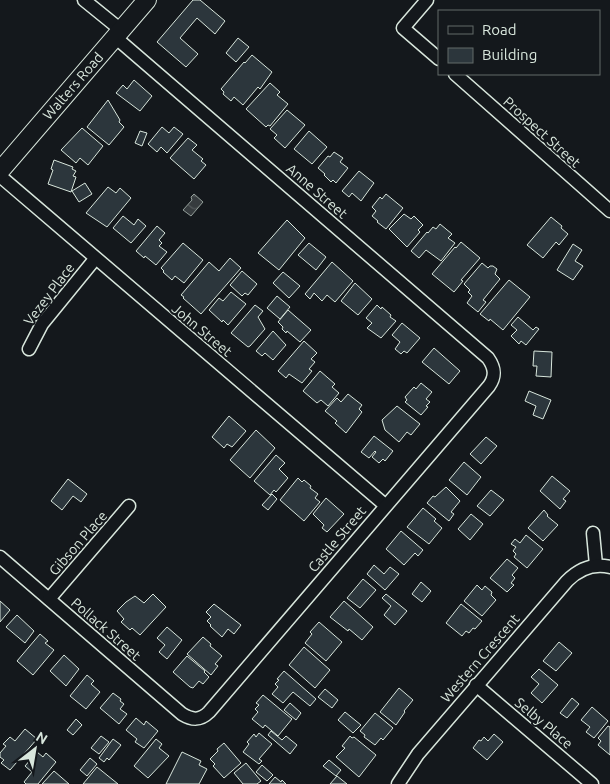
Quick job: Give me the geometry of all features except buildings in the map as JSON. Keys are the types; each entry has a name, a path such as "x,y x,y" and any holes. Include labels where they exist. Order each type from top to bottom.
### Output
{"main road":[{"name":"Walters Road","path":"0,171 147,0"}],"street":[{"name":"Anne Street","path":"84,0 118,34 488,358 492,363 494,372"},
{"path":"426,0 403,28 438,58"},
{"name":"Prospect Street","path":"456,75 610,211"},
{"name":"John Street","path":"0,176 385,505"},
{"name":"Vezey Place","path":"29,350 42,324 96,259"},
{"name":"Castle Street","path":"195,720 210,712 385,505 489,386 493,380 494,372"},
{"name":"Gibson Place","path":"49,599 129,506"},
{"path":"593,533 596,565 610,567"},
{"name":"Pollack Street","path":"0,557 182,714 195,720"},
{"name":"Western Crescent","path":"398,784 418,754 567,581 582,569 596,565"},
{"name":"Selby Place","path":"476,685 592,784"}],"water":[{"path":"194,194 203,202 191,216 183,210 192,200 191,197"}]}
